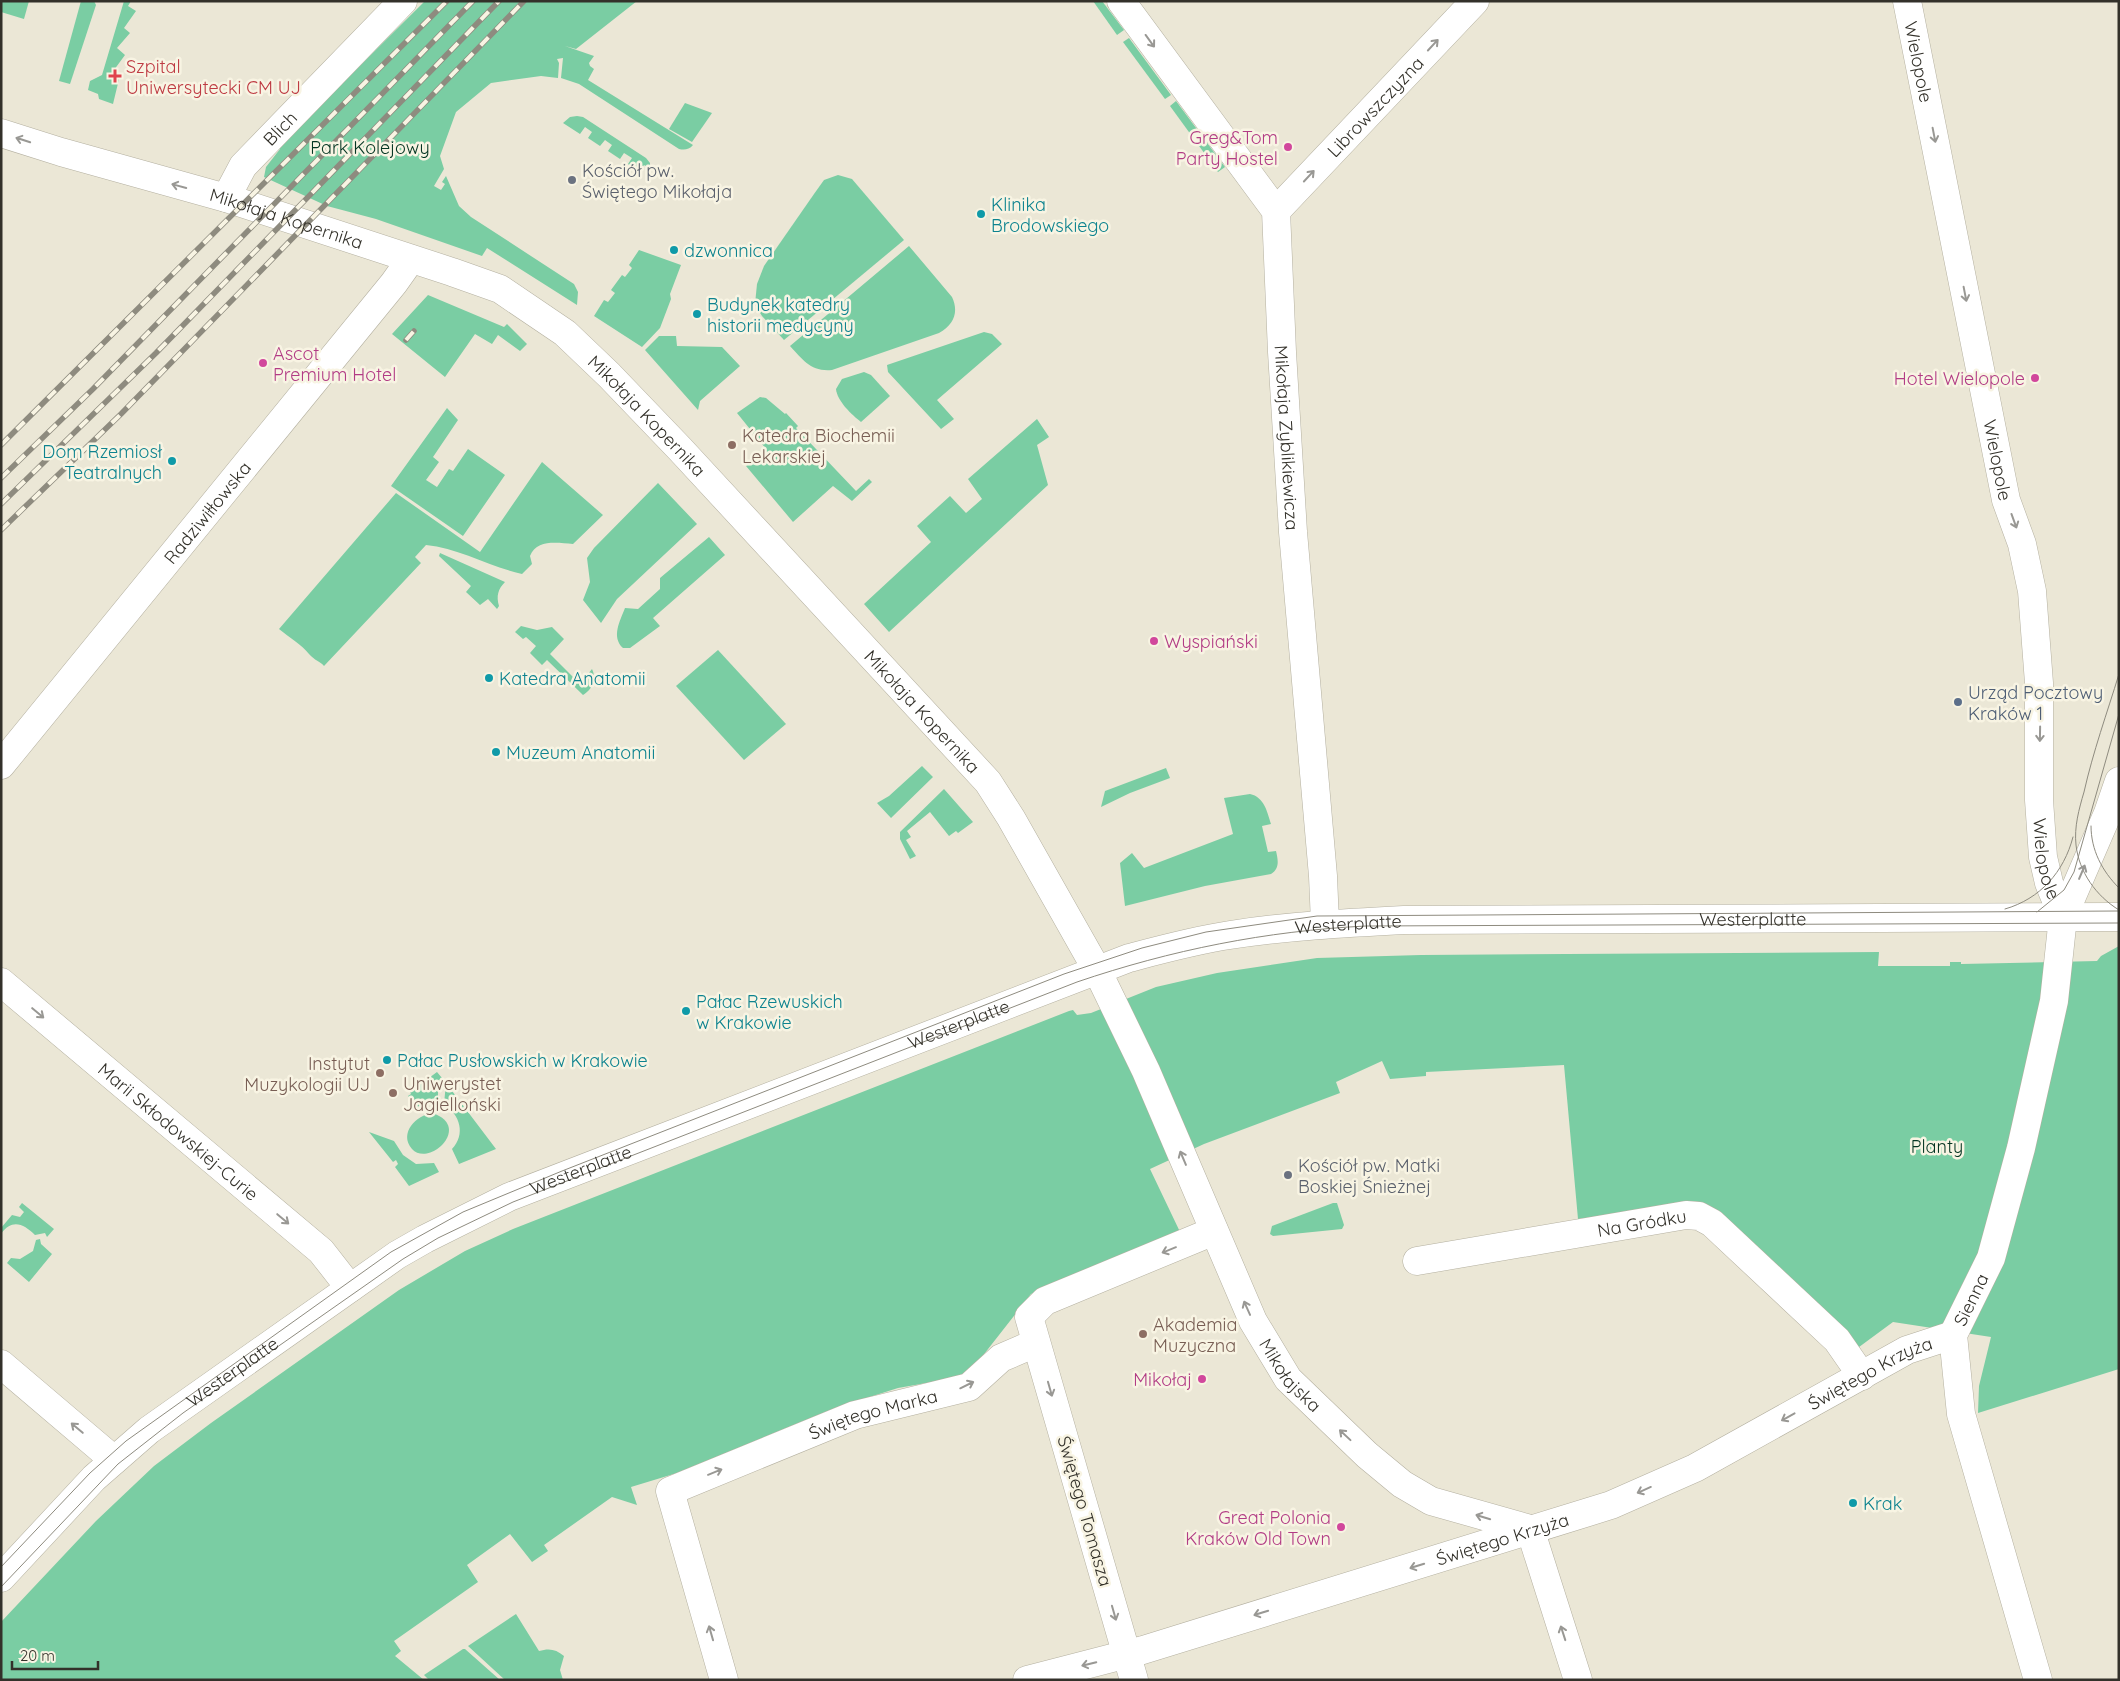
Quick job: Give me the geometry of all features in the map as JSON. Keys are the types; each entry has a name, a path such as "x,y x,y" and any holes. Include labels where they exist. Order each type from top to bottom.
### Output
{"street":[{"name":"Blich","path":"226,198 243,166 403,1"},
{"path":"1121,1 1276,211"},
{"name":"Librowszczyzna","path":"1276,211 1474,1"},
{"name":"Wielopole","path":"1907,1 2006,500 2022,544 2029,573 2039,683 2039,800 2043,857 2049,883 2064,917"},
{"name":"Mikołaja Kopernika","path":"1,133 60,152 226,198 411,258 500,290 565,333 680,449 988,782 1011,818 1097,970"},
{"name":"Mikołaja Zyblikiewicza","path":"1276,211 1282,352 1294,532 1322,866 1325,924"},
{"name":"Radziwiłłowska","path":"1,765 394,283 411,258"},
{"path":"2064,917 2108,813 2119,781"},
{"name":"Sienna","path":"2038,1680 1961,1414 1953,1335 1991,1258 2021,1148 2054,1001 2064,917"},
{"name":"Westerplatte","path":"1,1578 76,1497 114,1460 149,1430 350,1288 426,1239 509,1197 1129,958 1178,945 1230,935 1325,924 1414,920 2119,917"},
{"name":"Mikołajska","path":"1097,970 1146,1072 1253,1321 1288,1379 1367,1455 1402,1484 1431,1501 1530,1529"},
{"name":"Marii Skłodowskiej-Curie","path":"1,982 321,1251 350,1288"},
{"name":"Na Gródku","path":"1416,1260 1614,1226 1686,1215 1699,1216 1712,1223 1837,1340 1862,1376"},
{"path":"1036,1343 1029,1318 1045,1301 1214,1231"},
{"name":"Świętego Krzyża","path":"1027,1680 1130,1667 1530,1529 1611,1505 1695,1468 1906,1350 1953,1335"},
{"name":"Świętego Tomasza","path":"1036,1343 1130,1667"},
{"name":"Świętego Marka","path":"724,1680 670,1491 855,1415 969,1386 1001,1358 1036,1343"},
{"path":"1,1364 114,1460"},
{"path":"1530,1529 1578,1680"}],"green space":[{"path":"1,1 29,1 24,19 1,12"},
{"path":"81,1 94,1 96,5 70,84 59,81"},
{"path":"124,1 131,1 128,6 136,11 124,28 130,33 117,48 125,55 114,70 120,75 113,104 99,99 98,94 88,90 90,81 102,75"},
{"name":"Park Kolejowy","path":"425,1 637,1 576,49 565,46 594,56 589,63 594,69 588,80 693,145 691,147 679,149 579,84 561,78 563,58 557,59 559,63 558,78 541,76 491,83 456,112 440,156 444,169 434,186 441,190 445,184 442,182 446,176 459,206 471,217 574,284 578,292 577,305 487,248 482,256 376,219 327,206 264,177 266,167 280,149 278,147"},
{"path":"1093,1 1102,1 1124,30 1117,35"},
{"path":"1129,38 1171,95 1165,99 1123,42"},
{"path":"1176,101 1225,167 1218,172 1170,106"},
{"path":"685,103 712,113 692,142 669,129"},
{"path":"570,117 583,117 646,158 650,163 650,169 644,165 639,172 628,164 632,158 624,153 620,159 608,151 612,145 605,140 600,146 588,138 592,132 585,127 580,134 563,123"},
{"path":"838,175 852,179 904,240 784,340 762,316 755,304 757,284 764,266 824,180"},
{"path":"909,246 952,297 955,313 952,322 939,333 832,370 818,369 803,360 790,346"},
{"path":"639,250 681,265 660,328 642,347 594,316 604,300 608,302 615,293 611,290 622,275 625,277 632,268 629,265"},
{"path":"428,295 504,327 507,324 527,344 520,351 498,335 492,344 475,334 445,377 392,334"},
{"path":"984,332 992,334 1002,344 937,400 954,419 941,429 888,372 887,365"},
{"path":"659,336 676,336 677,346 722,347 740,366 700,401 698,410 645,350"},
{"path":"864,372 871,375 890,396 861,422 842,403 836,389 842,379"},
{"path":"760,397 766,398 786,413 798,426 796,428 856,491 869,479 872,482 852,501 833,486 793,522 746,466 766,449 737,413"},
{"path":"447,408 458,420 433,457 439,462 426,480 437,487 449,469 453,471 468,449 505,475 463,536 391,486"},
{"path":"1037,419 1049,437 1037,445 1048,485 889,632 864,604 931,542 917,526 950,496 966,513 982,499 968,479"},
{"path":"542,462 603,515 573,544 542,544 533,551 530,556 532,564 522,574 450,550 426,545 415,557 421,563 324,666 279,629 396,493 480,552"},
{"path":"658,483 697,524 617,599 601,623 583,600 590,582 587,558 594,548"},
{"path":"709,537 725,555 653,618 660,626 630,648 623,648 619,644 617,634 625,608 638,609 660,589 660,578"},
{"path":"440,553 505,582 498,593 499,606 497,609 488,599 480,605 466,592 471,586 439,556"},
{"path":"521,626 537,630 552,627 564,639 550,654 580,684 592,669 594,680 589,690 583,695 547,660 542,665 530,653 536,646 526,637 523,639 515,632"},
{"path":"718,650 786,724 744,760 676,686"},
{"path":"922,766 933,777 891,818 877,803 889,796"},
{"path":"1166,768 1170,778 1130,793 1101,807 1105,791"},
{"path":"944,789 973,822 958,833 956,831 949,836 930,812 907,831 911,837 906,840 916,856 910,859 900,839 900,832"},
{"path":"1250,794 1262,801 1270,819 1271,824 1262,826 1268,852 1276,851 1278,864 1274,872 1205,886 1125,906 1120,863 1132,853 1144,868 1233,834 1224,798"},
{"name":"Planty","path":"2119,946 2119,1369 1978,1413 1979,1386 1991,1337 1893,1322 1855,1350 1682,1206 1578,1219 1564,1065 1426,1072 1426,1076 1390,1079 1382,1061 1336,1082 1340,1093 1204,1144 1150,1169 1181,1234 1031,1294 981,1358 966,1374 955,1378 898,1388 835,1408 677,1473 631,1487 637,1505 612,1497 544,1545 548,1551 532,1562 510,1534 467,1565 478,1582 394,1641 401,1651 395,1656 424,1680 1,1680 1,1622 96,1521 154,1466 211,1423 399,1290 465,1251 513,1229 1069,1011 1073,1010 1077,1015 1091,1013 1156,987 1217,973 1317,958 1421,955 1879,952 1878,966 1950,966 1950,962 1961,962 1961,964 2097,961 2101,956"},
{"path":"437,1072 442,1078 438,1087 438,1101 416,1107 408,1096 411,1094 410,1092"},
{"path":"446,1083 496,1149 459,1164 452,1149 459,1137 460,1131 457,1119 450,1108 444,1104"},
{"path":"432,1113 444,1119 449,1127 448,1135 444,1143 437,1149 428,1153 419,1153 412,1149 408,1143 408,1131 415,1121 426,1114"},
{"path":"369,1132 394,1141 403,1155 416,1164 434,1163 439,1172 409,1186 395,1167 398,1164 396,1160 393,1162"},
{"path":"22,1203 54,1229 47,1237 45,1233 35,1235 27,1228 18,1224 9,1226 1,1234 1,1228 12,1215 20,1217 24,1212 19,1207"},
{"path":"1337,1203 1344,1225 1342,1229 1273,1236 1270,1234 1272,1226"},
{"path":"40,1239 41,1244 52,1254 29,1282 7,1263 11,1258 20,1259 33,1251 36,1240"},
{"path":"516,1614 539,1651 552,1650 564,1656 560,1670 563,1680 505,1680 468,1646"},
{"path":"463,1649 500,1680 429,1680 424,1675"}],"tram line":[{"path":"2119,674 2096,747 2077,818 2076,832 2078,855 2085,874 2103,898 2119,910"},
{"path":"2037,912 2064,890 2074,872 2119,714"},
{"path":"2091,826 2095,852 2107,875 2119,888"},
{"path":"2005,909 2029,898 2049,882 2064,862 2073,837"},
{"path":"1,1567 90,1473 126,1441 391,1252 463,1212 562,1171 1064,974 1142,948 1206,932 1317,916 2119,911"},
{"path":"1,1587 118,1464 183,1413 403,1259 438,1238 513,1202 1077,982 1112,971 1148,960 1255,937 1366,926 2119,923"}],"railway":[{"path":"1,445 447,1"},
{"path":"1,478 93,389 473,1"},
{"path":"1,504 156,353 499,1"},
{"path":"1,530 121,414 524,1"},
{"path":"406,340 414,331"}],"place":[{"name":"Szpital Uniwersytecki CM UJ","path":"115,76"},
{"name":"Greg&Tom Party Hostel","path":"1288,147"},
{"name":"Kościół pw. Świętego Mikołaja","path":"572,180"},
{"name":"Klinika Brodowskiego","path":"981,214"},
{"name":"dzwonnica","path":"674,250"},
{"name":"Budynek katedry historii medycyny","path":"697,314"},
{"name":"Ascot Premium Hotel","path":"263,363"},
{"name":"Hotel Wielopole","path":"2035,378"},
{"name":"Katedra Biochemii Lekarskiej","path":"732,445"},
{"name":"Dom Rzemiosł Teatralnych","path":"172,461"},
{"name":"Wyspiański","path":"1154,641"},
{"name":"Katedra Anatomii","path":"489,678"},
{"name":"Urząd Pocztowy Kraków 1","path":"1958,702"},
{"name":"Muzeum Anatomii","path":"496,752"},
{"name":"Pałac Rzewuskich w Krakowie","path":"686,1011"},
{"name":"Pałac Pusłowskich w Krakowie","path":"387,1060"},
{"name":"Instytut Muzykologii UJ","path":"380,1073"},
{"name":"Uniwerystet Jagielloński","path":"393,1093"},
{"name":"Kościół pw. Matki Boskiej Śnieżnej","path":"1288,1175"},
{"name":"Akademia Muzyczna","path":"1143,1334"},
{"name":"Mikołaj","path":"1202,1379"},
{"name":"Krak","path":"1853,1503"},
{"name":"Great Polonia Kraków Old Town","path":"1341,1527"}]}
